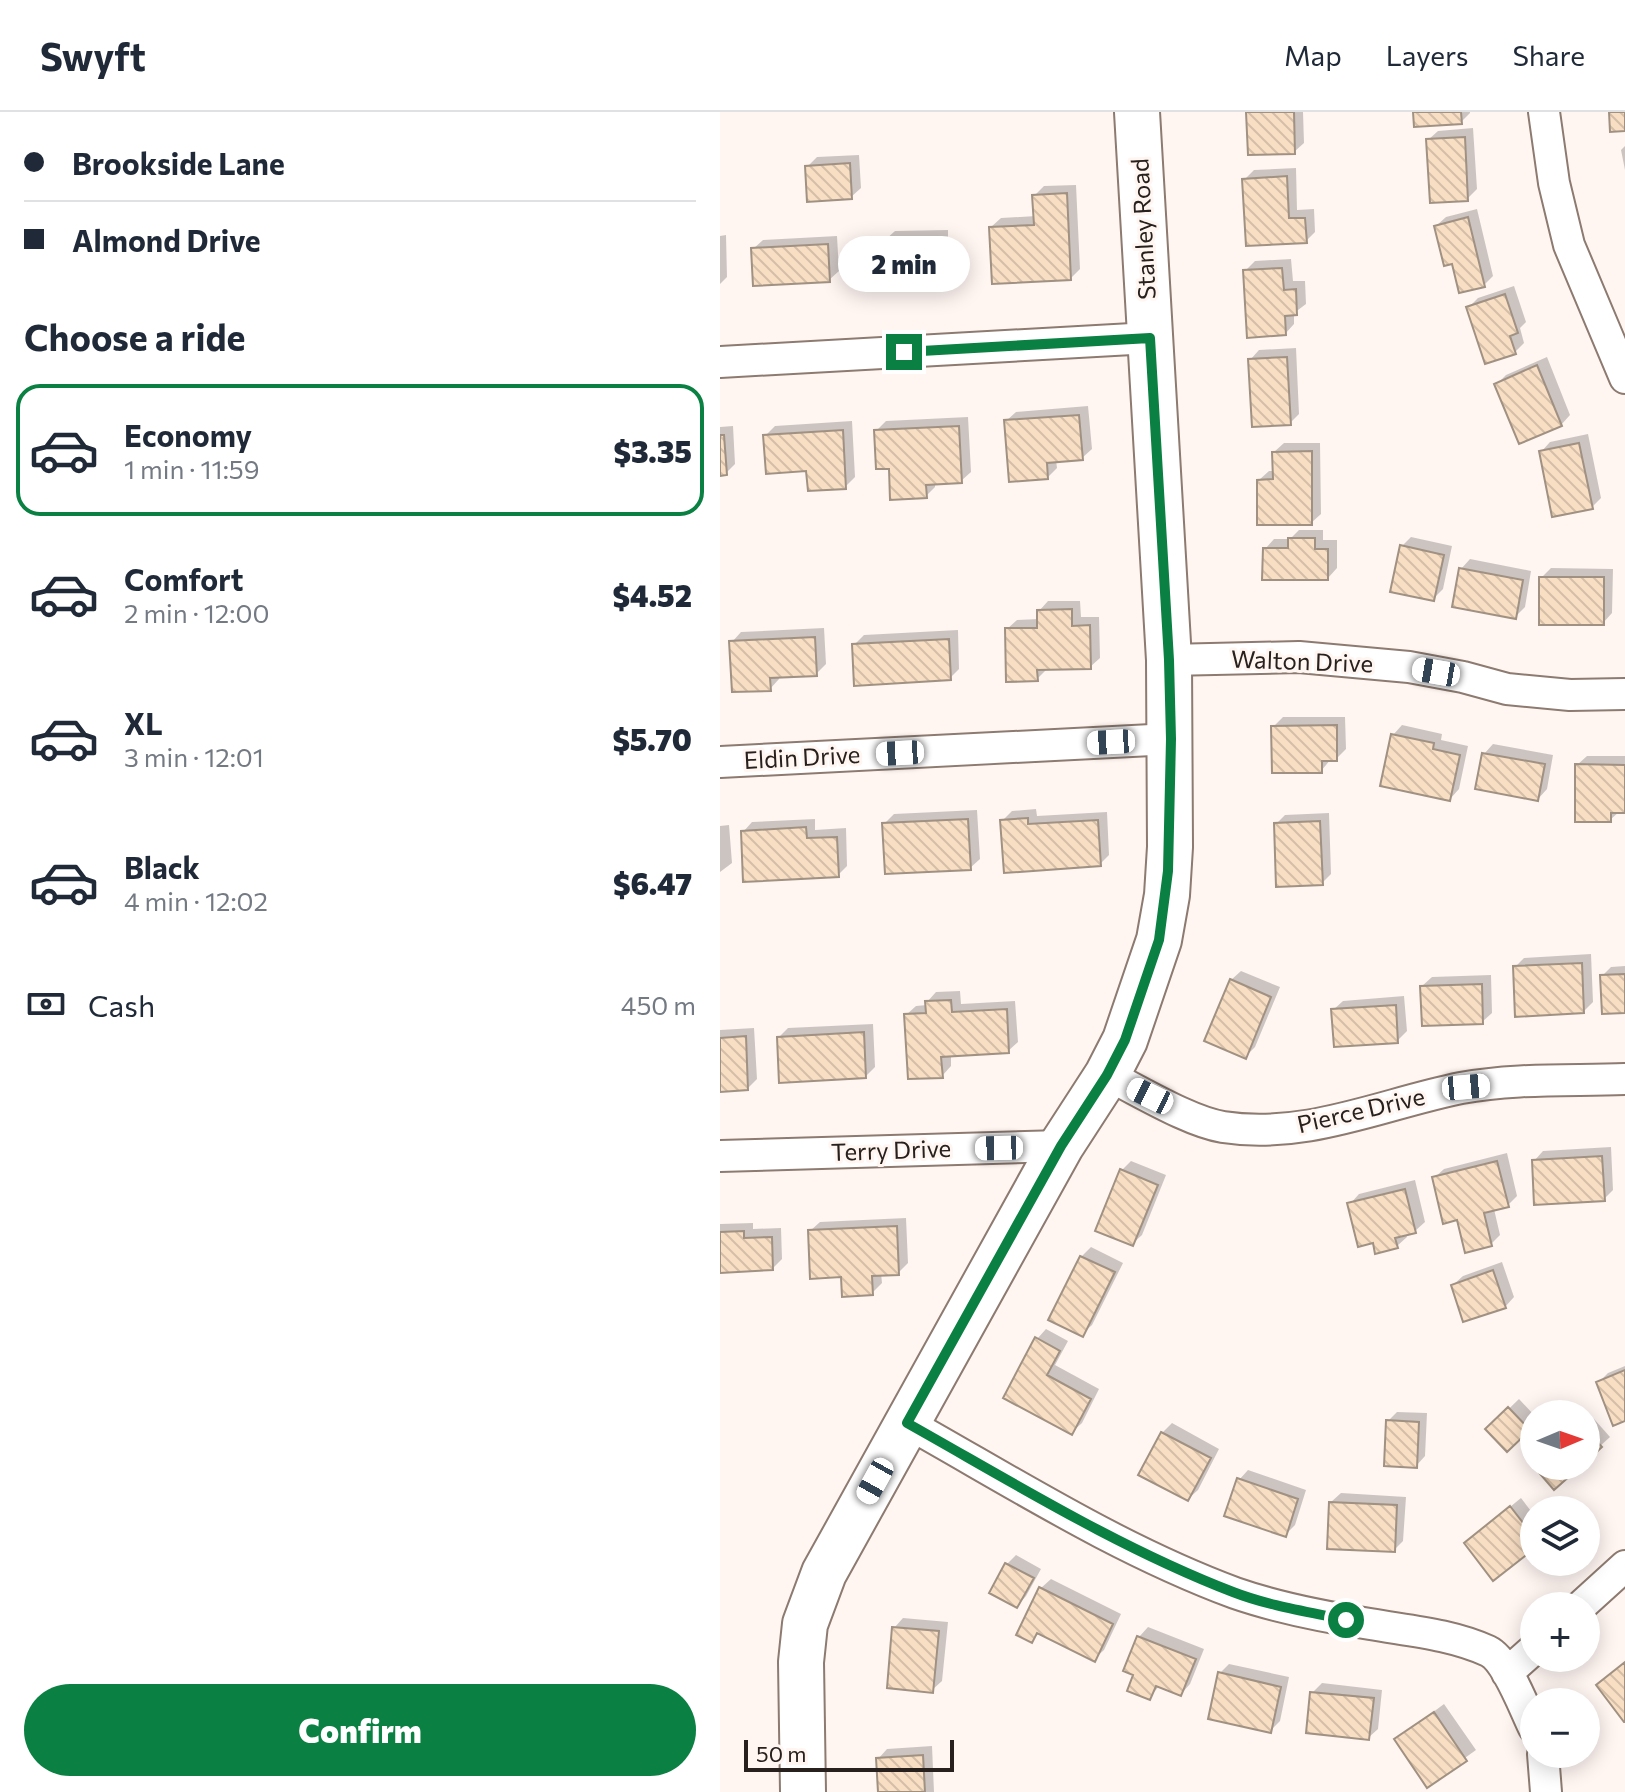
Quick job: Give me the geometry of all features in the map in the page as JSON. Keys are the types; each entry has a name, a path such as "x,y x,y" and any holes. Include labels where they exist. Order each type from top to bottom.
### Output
{"street":[{"name":"Stanley Road","path":"803,1792 801,1662 805,1624 824,1573 1061,1146 1107,1075 1125,1040 1159,940 1167,895 1170,847 1169,660 1137,112"},
{"path":"1544,112 1554,183 1569,245 1625,378"},
{"path":"720,362 1150,338"},
{"name":"Walton Drive","path":"1169,660 1299,657 1409,667 1507,689 1570,695 1625,694"},
{"name":"Eldin Drive","path":"720,762 1171,739"},
{"name":"Pierce Drive","path":"1107,1075 1196,1118 1221,1127 1255,1129 1316,1126 1466,1087 1625,1079"},
{"name":"Terry Drive","path":"720,1156 1061,1146"},
{"path":"907,1423 1127,1546 1236,1593 1295,1610 1435,1633 1491,1652 1507,1673 1520,1699"},
{"path":"1596,1592 1625,1566"},
{"path":"1507,1673 1520,1661"},
{"path":"1544,1768 1546,1792"}],"building":[{"path":"1246,112 1294,112 1295,154 1248,155"},
{"path":"1413,112 1461,112 1462,124 1414,127"},
{"path":"1609,112 1625,112 1625,131 1610,132"},
{"path":"1465,137 1468,201 1430,203 1426,139"},
{"path":"850,163 852,199 807,202 805,166"},
{"path":"1287,176 1289,218 1305,218 1307,243 1246,246 1242,179"},
{"path":"1067,193 1071,280 992,284 989,227 1034,225 1032,195"},
{"path":"1468,217 1485,287 1459,293 1452,264 1444,266 1434,226"},
{"path":"883,239 940,239 939,276 884,277"},
{"path":"828,244 830,282 753,286 751,248"},
{"path":"1282,268 1284,290 1296,289 1297,315 1285,316 1286,335 1247,338 1243,270"},
{"path":"1505,294 1518,333 1510,336 1516,354 1485,364 1466,307"},
{"path":"1287,357 1291,425 1252,427 1248,359"},
{"path":"1537,365 1562,426 1519,444 1494,384"},
{"path":"1079,415 1083,460 1047,463 1048,479 1009,482 1004,420"},
{"path":"959,426 962,483 926,485 927,498 890,500 889,469 876,469 874,430"},
{"path":"843,430 846,489 808,491 806,471 766,474 763,435"},
{"path":"720,435 724,435 727,475 720,476"},
{"path":"1579,443 1593,509 1552,517 1539,451"},
{"path":"1312,451 1312,525 1257,525 1257,480 1273,479 1272,452"},
{"path":"1288,538 1315,538 1315,549 1328,549 1328,580 1262,580 1263,548 1288,548"},
{"path":"1400,545 1444,555 1434,601 1390,592"},
{"path":"1459,568 1523,580 1516,619 1452,607"},
{"path":"1539,577 1604,577 1604,625 1539,625"},
{"path":"1072,609 1072,626 1090,625 1091,669 1037,670 1038,681 1006,682 1005,628 1037,628 1037,610"},
{"path":"815,637 817,676 770,678 771,691 732,692 729,641"},
{"path":"949,639 951,680 854,686 852,644"},
{"path":"1337,725 1337,761 1322,761 1322,773 1272,773 1271,726"},
{"path":"1391,734 1434,743 1433,749 1460,755 1450,801 1380,786"},
{"path":"1482,753 1545,764 1538,801 1475,789"},
{"path":"1575,764 1625,765 1625,813 1611,813 1611,822 1575,822"},
{"path":"1028,818 1028,824 1098,820 1101,866 1004,873 1000,820"},
{"path":"968,819 971,870 885,874 882,823"},
{"path":"1320,821 1323,885 1276,887 1274,823"},
{"path":"806,827 807,838 837,837 839,877 743,882 741,831"},
{"path":"1582,963 1584,1013 1515,1017 1513,966"},
{"path":"1625,974 1625,1013 1602,1014 1600,975"},
{"path":"1230,979 1271,997 1246,1059 1204,1041"},
{"path":"1482,984 1483,1024 1422,1026 1420,986"},
{"path":"951,1000 952,1012 1007,1009 1009,1053 941,1057 943,1078 908,1079 904,1014 926,1013 925,1001"},
{"path":"1396,1005 1398,1043 1334,1047 1331,1009"},
{"path":"864,1032 866,1078 779,1083 777,1037"},
{"path":"746,1036 748,1090 720,1092 720,1038"},
{"path":"1602,1156 1605,1201 1534,1205 1532,1160"},
{"path":"1497,1161 1509,1207 1484,1213 1492,1246 1465,1253 1457,1220 1443,1224 1432,1177"},
{"path":"1120,1169 1158,1185 1133,1246 1095,1231"},
{"path":"1405,1189 1416,1233 1395,1238 1398,1248 1375,1254 1373,1243 1358,1247 1347,1203"},
{"path":"897,1226 899,1275 872,1276 873,1295 842,1297 841,1277 810,1279 808,1230"},
{"path":"744,1231 744,1238 772,1237 773,1270 720,1273 720,1232"},
{"path":"1080,1256 1115,1272 1083,1337 1048,1320"},
{"path":"1493,1270 1506,1308 1463,1322 1451,1285"},
{"path":"1035,1337 1060,1351 1047,1375 1091,1399 1072,1435 1003,1398"},
{"path":"1625,1370 1625,1421 1613,1426 1596,1382"},
{"path":"1508,1407 1520,1420 1520,1440 1507,1452 1485,1429"},
{"path":"1386,1420 1419,1422 1417,1468 1384,1466"},
{"path":"1161,1432 1211,1458 1188,1501 1138,1475"},
{"path":"1237,1478 1298,1499 1286,1537 1224,1516"},
{"path":"1545,1480 1565,1480 1554,1490"},
{"path":"1329,1502 1397,1505 1395,1552 1327,1549"},
{"path":"1510,1506 1520,1519 1520,1560 1493,1581 1464,1543"},
{"path":"1005,1563 1034,1578 1017,1608 989,1593"},
{"path":"1039,1587 1113,1624 1095,1662 1037,1633 1032,1643 1016,1635"},
{"path":"892,1627 939,1631 933,1693 887,1688"},
{"path":"1137,1636 1196,1659 1181,1696 1156,1686 1150,1700 1127,1691 1133,1675 1123,1671"},
{"path":"1625,1662 1625,1722 1600,1688 1596,1685"},
{"path":"1218,1672 1281,1687 1271,1733 1208,1719"},
{"path":"1310,1692 1374,1698 1369,1740 1306,1733"},
{"path":"1434,1712 1467,1761 1427,1788 1394,1739"},
{"path":"923,1755 925,1792 878,1792 876,1758"}],"route":[{"path":"904,352 1150,338 1171,739 1167,895 1159,940 1125,1040 1107,1075 1061,1146 907,1423 1127,1546 1236,1593 1295,1610 1346,1620"}]}
